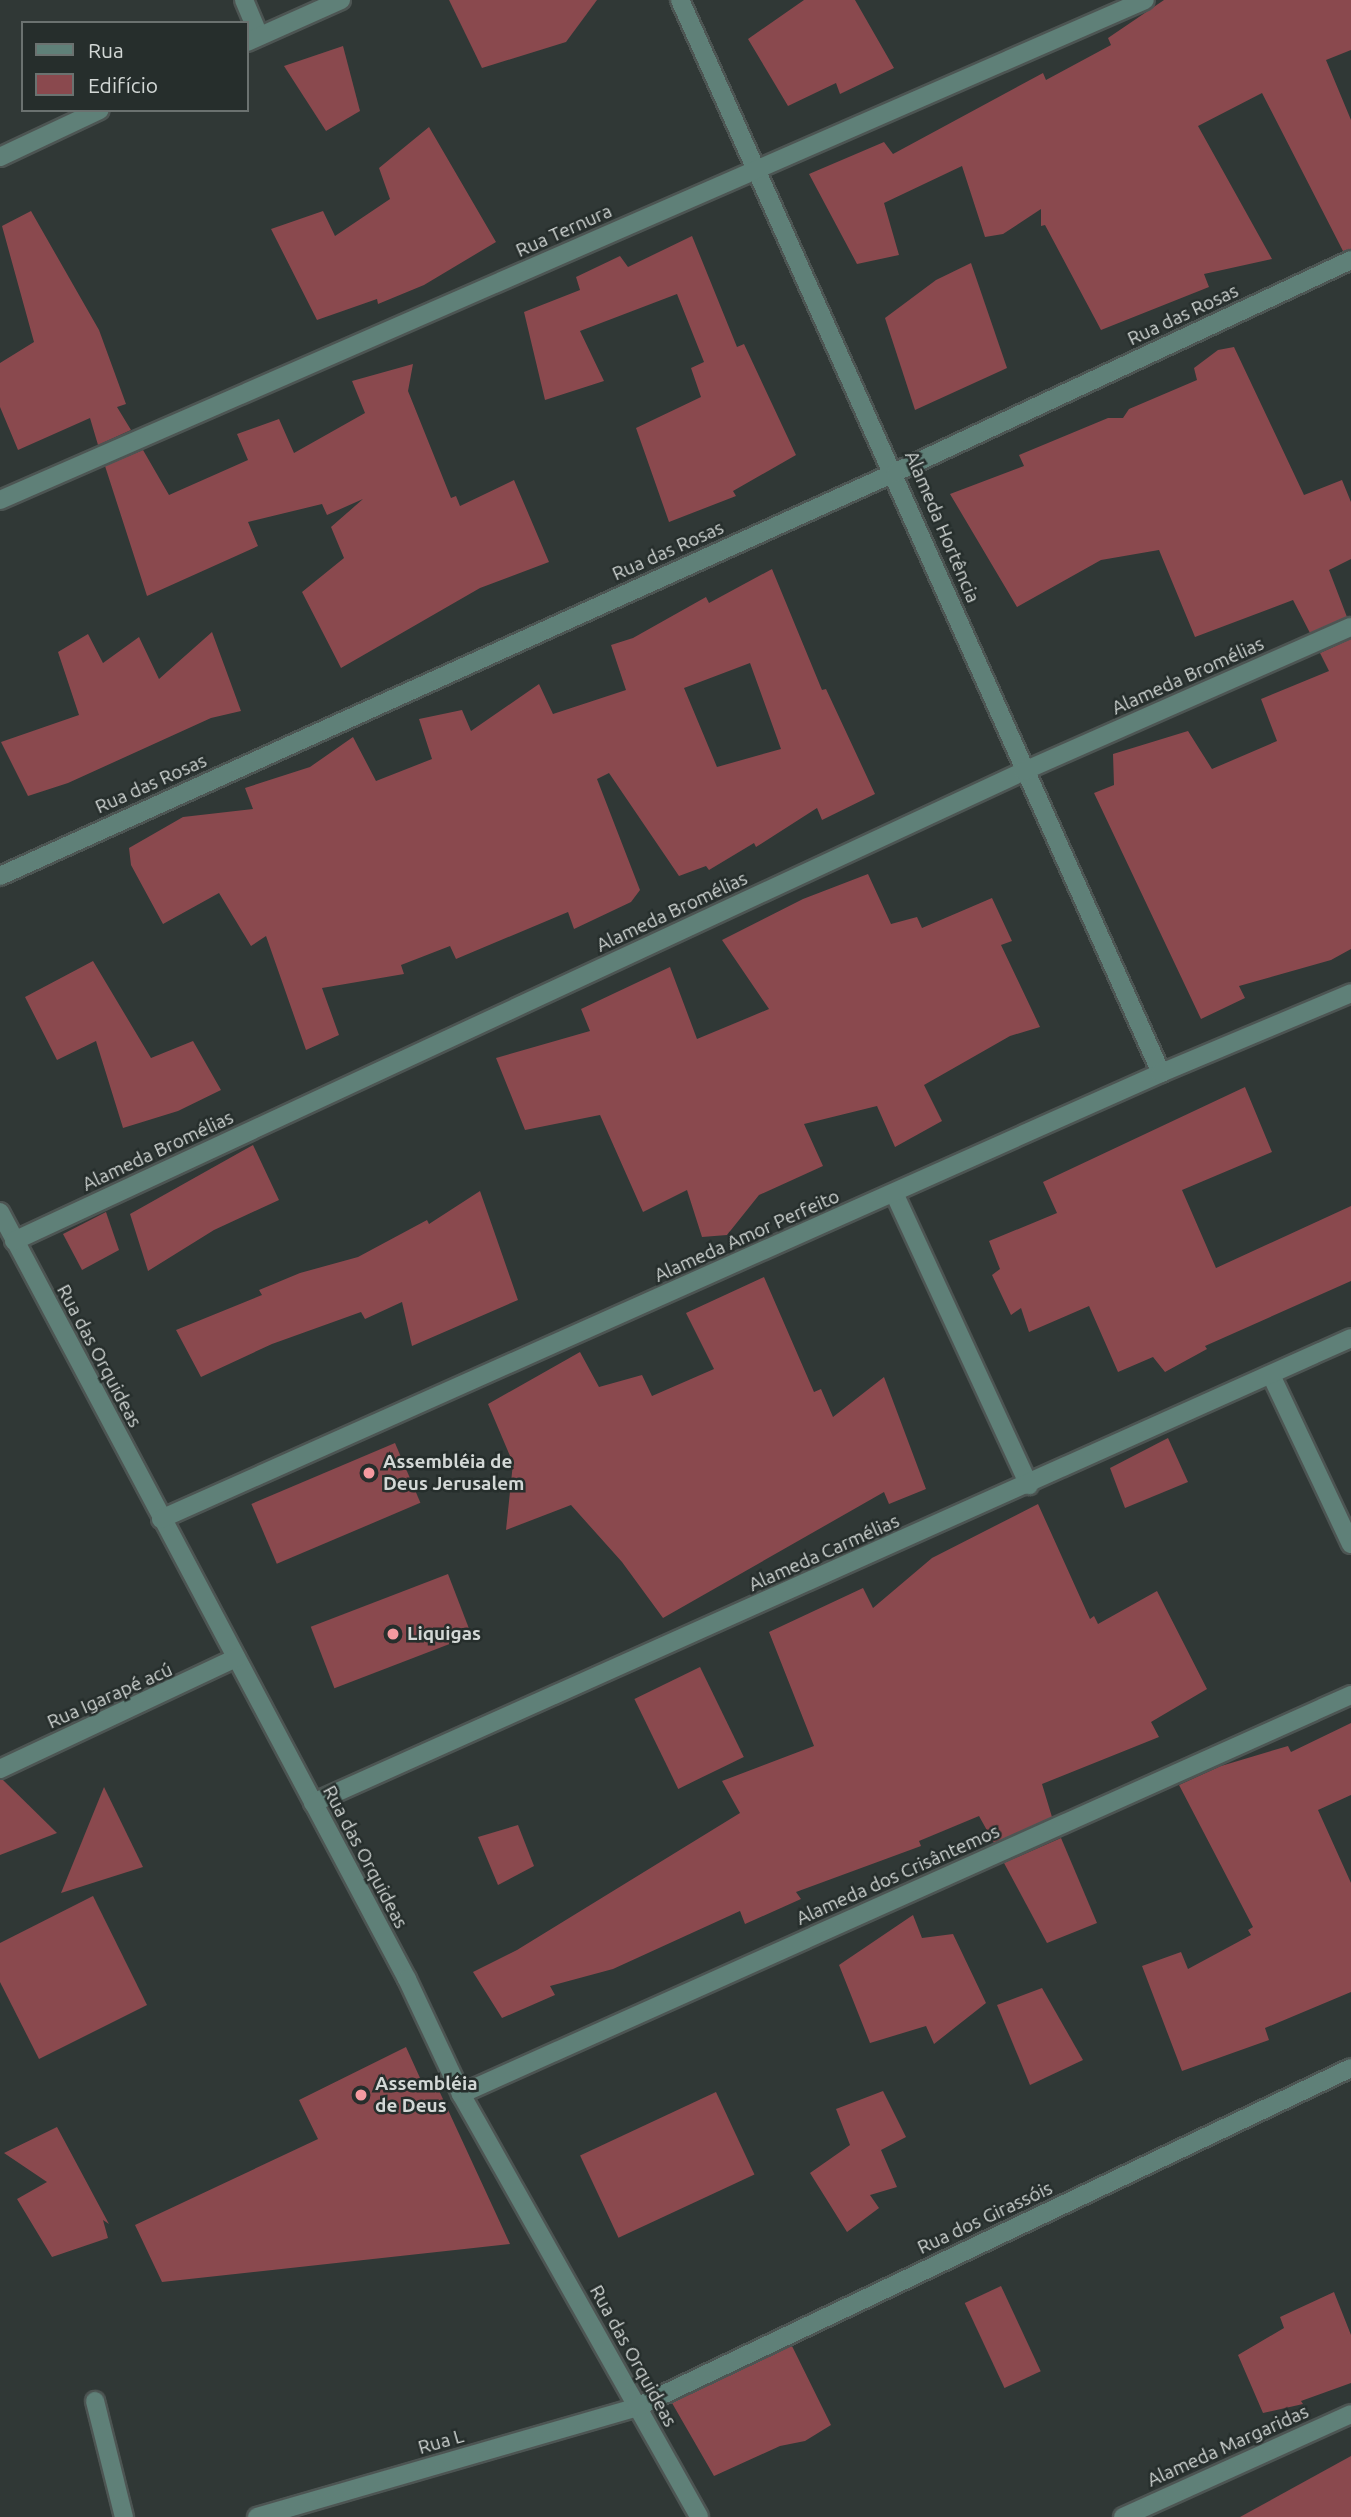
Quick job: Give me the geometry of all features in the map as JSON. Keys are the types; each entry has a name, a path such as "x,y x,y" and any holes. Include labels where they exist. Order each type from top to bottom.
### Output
{"street":[{"path":"244,0 253,39 341,0"},
{"name":"Alameda Hortência","path":"680,0 895,472 1024,771 1161,1073"},
{"name":"Rua Ternura","path":"0,500 1145,0"},
{"path":"0,157 96,112"},
{"name":"Rua das Rosas","path":"0,876 895,472 1351,260"},
{"name":"Alameda Bromélias","path":"14,1241 1024,771 1351,627"},
{"name":"Alameda Amor Perfeito","path":"161,1519 1161,1073 1351,993"},
{"path":"894,1193 1029,1485"},
{"name":"Rua das Orquideas","path":"0,1212 313,1803 461,2094 699,2517"},
{"name":"Alameda Carmélias","path":"313,1803 1029,1485 1351,1338"},
{"path":"1271,1375 1351,1544"},
{"name":"Rua Igarapé acú","path":"0,1769 236,1658"},
{"name":"Alameda dos Crisântemos","path":"461,2094 1351,1695"},
{"name":"Rua dos Girassóis","path":"637,2407 1351,2068"},
{"path":"95,2401 124,2517"},
{"name":"Rua L","path":"257,2517 637,2407"},
{"name":"Alameda Margaridas","path":"1123,2517 1351,2414"}],"building":[{"path":"449,0 597,0 566,42 482,68"},
{"path":"804,0 855,0 894,68 840,94 836,83 788,106 748,39"},
{"path":"1164,0 1351,0 1351,50 1326,60 1351,120 1351,249 1343,251 1262,93 1198,126 1272,259 1204,274 1209,287 1101,330 1045,225 1041,226 1041,209 1003,234 985,237 962,166 884,203 899,255 857,264 809,174 884,142 893,154 1043,73 1046,80 1111,45 1108,38"},
{"path":"343,46 360,111 326,131 284,66"},
{"path":"429,127 496,242 424,285 378,304 377,299 317,320 271,229 323,211 335,236 390,199 379,168"},
{"path":"31,211 99,330 126,404 117,407 131,430 98,445 90,418 18,450 0,407 0,363 34,342 2,226"},
{"path":"692,236 737,347 744,344 796,455 733,491 736,496 669,522 636,428 701,397 691,368 704,362 677,294 580,331 604,381 545,400 524,312 580,290 576,277 620,256 628,267"},
{"path":"971,263 1007,368 915,410 885,318 936,280"},
{"path":"1234,347 1304,495 1342,480 1351,502 1351,559 1329,570 1347,617 1310,633 1293,600 1195,637 1159,550 1101,560 1017,607 950,494 1024,466 1019,455 1108,418 1123,418 1129,409 1197,380 1194,368 1218,350"},
{"path":"413,364 408,391 451,498 456,496 460,506 514,480 549,562 480,588 341,668 302,592 344,558 331,527 363,499 327,515 322,504 248,522 258,546 147,596 105,466 143,450 169,495 248,460 237,434 279,419 294,453 365,413 352,381"},
{"path":"772,569 822,690 826,689 875,794 822,820 817,808 756,847 754,843 709,870 706,866 679,876 609,773 597,779 640,890 631,902 574,929 568,912 456,959 450,946 401,965 404,974 322,988 339,1035 306,1050 266,936 251,946 219,893 163,924 131,865 129,848 183,817 253,809 245,788 310,767 353,737 376,781 432,759 419,719 462,710 471,731 539,684 553,714 626,690 611,645 633,638 706,597 709,603","holes":["750,663 781,749 717,767 684,688"]},
{"path":"212,632 241,711 211,718 68,783 28,796 1,742 79,715 58,652 88,634 103,663 139,637 159,679"},
{"path":"1351,639 1351,949 1331,960 1239,986 1245,998 1201,1019 1094,793 1114,785 1113,754 1188,731 1212,769 1277,741 1261,699 1329,671 1320,653"},
{"path":"868,874 891,924 917,917 922,928 992,898 1012,941 1001,945 1040,1027 1010,1036 924,1085 942,1121 895,1147 877,1106 804,1124 823,1166 759,1195 727,1235 702,1237 687,1190 643,1212 600,1115 525,1130 496,1058 590,1031 581,1009 670,967 697,1039 769,1009 722,940 803,899"},
{"path":"93,961 151,1058 193,1041 221,1090 178,1111 123,1128 96,1041 57,1060 25,997"},
{"path":"1245,1087 1272,1152 1182,1190 1216,1268 1351,1206 1351,1281 1205,1346 1207,1349 1165,1372 1153,1357 1118,1372 1089,1306 1029,1332 1021,1308 1011,1315 992,1275 1000,1269 989,1241 1057,1213 1043,1182"},
{"path":"253,1145 279,1200 214,1230 148,1271 130,1214"},
{"path":"480,1191 518,1300 412,1346 402,1302 365,1319 361,1312 272,1344 201,1377 176,1330 262,1295 259,1290 300,1273 358,1257 427,1220 429,1224"},
{"path":"106,1212 119,1250 82,1270 63,1234"},
{"path":"764,1277 814,1392 821,1389 833,1417 884,1377 926,1489 889,1504 884,1492 663,1618 622,1562 571,1505 506,1530 513,1463 488,1404 580,1352 599,1387 642,1375 652,1396 714,1369 686,1313"},
{"path":"1168,1438 1188,1482 1125,1508 1110,1468"},
{"name":"Assembléia de Deus Jerusalem","path":"395,1443 420,1503 277,1564 251,1504"},
{"path":"1038,1504 1090,1619 1094,1616 1098,1624 1157,1591 1207,1689 1151,1722 1159,1737 1042,1784 1052,1817 994,1843 979,1816 919,1841 921,1846 796,1892 801,1899 745,1924 740,1911 613,1969 550,1986 555,1995 502,2018 473,1972 517,1950 740,1813 722,1781 814,1746 769,1632 863,1588 873,1608 932,1558"},
{"name":"Liquigas","path":"448,1574 472,1636 334,1688 311,1627"},
{"path":"700,1667 744,1757 678,1789 634,1699"},
{"path":"1351,1723 1351,1795 1318,1810 1351,1883 1351,1992 1265,2028 1269,2040 1182,2071 1142,1966 1181,1952 1188,1969 1251,1935 1248,1930 1253,1927 1179,1785 1221,1766 1288,1746 1291,1752"},
{"path":"0,1780 3,1780 57,1833 0,1855"},
{"path":"104,1787 143,1867 61,1893"},
{"path":"518,1825 534,1866 498,1885 478,1837"},
{"path":"1061,1838 1097,1923 1047,1943 1004,1863"},
{"path":"93,1896 147,2005 39,2059 0,1982 0,1943"},
{"path":"913,1915 922,1938 953,1934 986,2003 934,2044 926,2026 870,2043 839,1965"},
{"path":"1042,1988 1083,2060 1030,2085 997,2005"},
{"path":"406,2047 425,2089 436,2084 510,2244 162,2282 135,2225 318,2139 299,2100"},
{"path":"883,2091 906,2137 881,2150 897,2187 870,2195 879,2208 847,2232 810,2173 850,2145 836,2109"},
{"path":"716,2092 754,2174 619,2238 580,2155"},
{"path":"57,2127 109,2224 103,2220 108,2238 52,2257 17,2199 47,2182 4,2153"},
{"path":"1001,2286 1041,2371 1004,2388 965,2303"},
{"path":"1334,2292 1351,2335 1351,2383 1301,2401 1303,2404 1263,2413 1238,2355 1284,2328 1280,2317"},
{"path":"792,2346 831,2425 805,2441 780,2446 714,2476 672,2403"},
{"path":"1351,2456 1351,2517 1240,2517"}],"place":[{"name":"Assembléia de Deus Jerusalem","path":"369,1473"},
{"name":"Liquigas","path":"393,1634"},
{"name":"Assembléia de Deus","path":"361,2095"}]}
